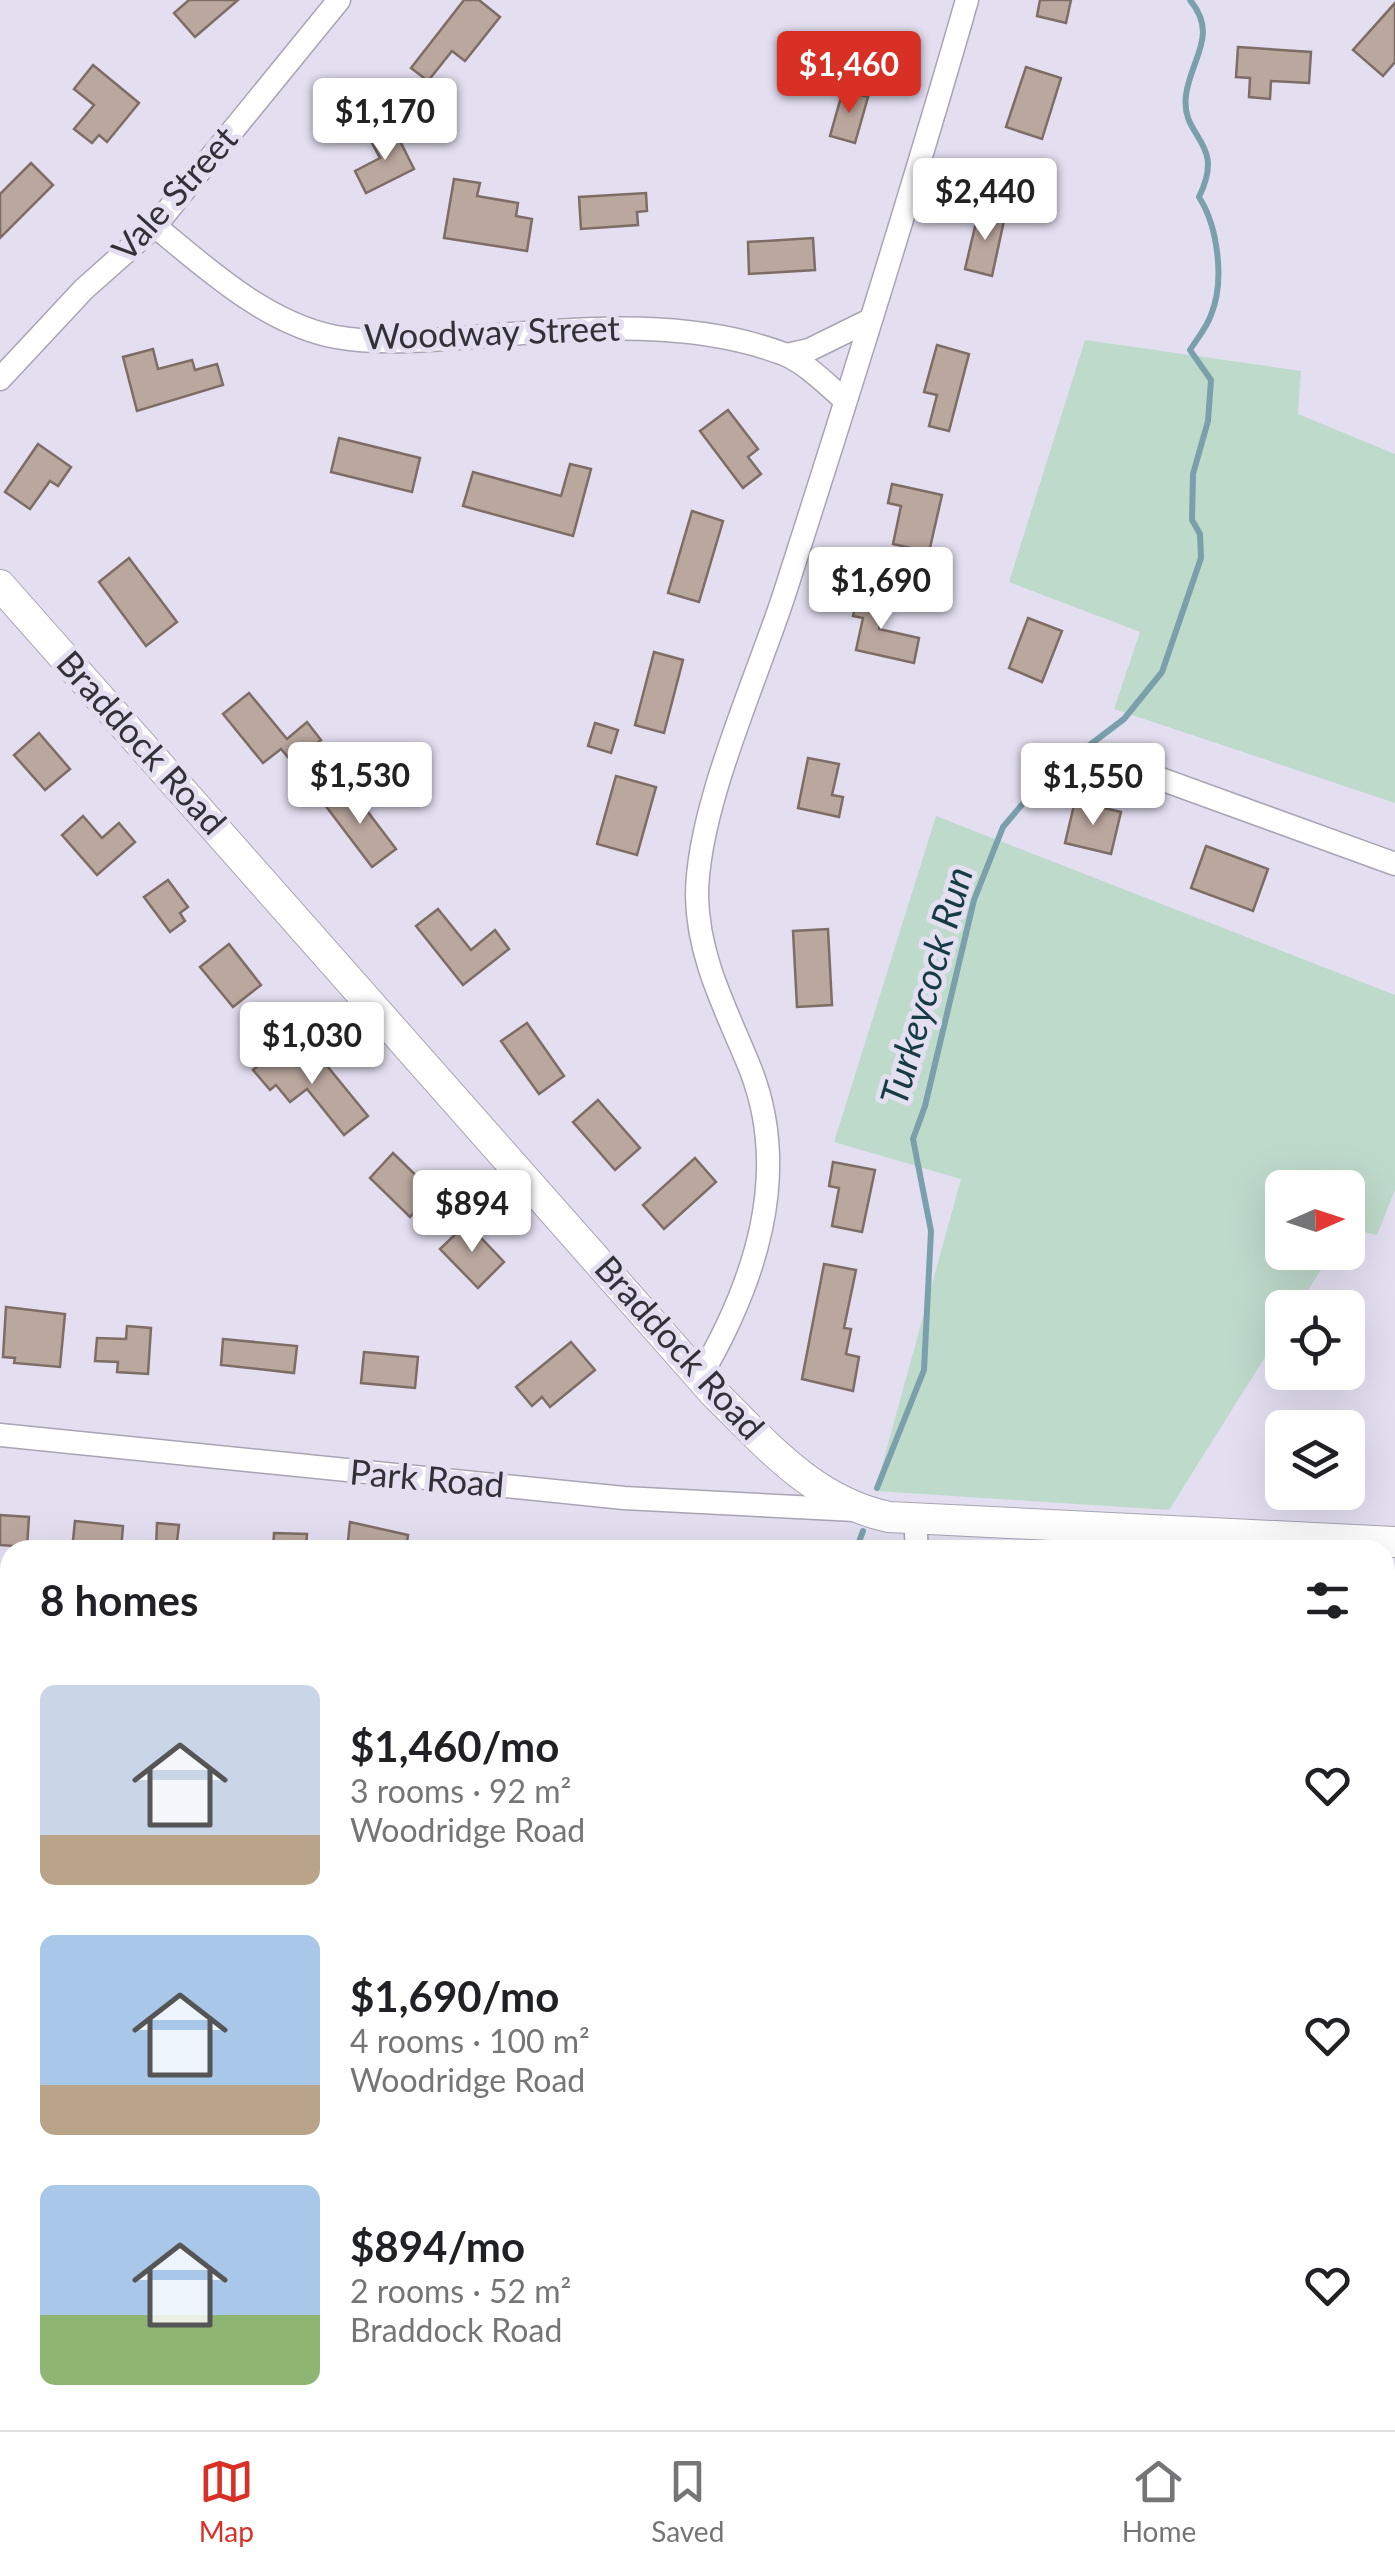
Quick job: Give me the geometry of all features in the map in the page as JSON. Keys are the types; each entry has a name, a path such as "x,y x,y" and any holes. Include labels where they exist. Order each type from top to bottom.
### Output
{"main road":[{"name":"Braddock Road","path":"0,584 700,1376 793,1471 854,1510 915,1519 1228,1540"}],"street":[{"name":"Vale Street","path":"0,378 84,289 155,226 339,0"},
{"path":"700,1376 723,1338 748,1277 766,1208 770,1175 762,1108 703,948 697,891 702,856 724,768 845,400 966,0"},
{"name":"Woodway Street","path":"155,226 244,295 303,328 334,337 412,341 634,328 685,332 786,355 845,400"},
{"path":"786,355 809,350 870,320"},
{"path":"1136,770 1395,864"},
{"name":"Park Road","path":"0,1435 624,1498 854,1510"},
{"path":"915,1519 916,1540"}],"green space":[{"path":"1085,340 1301,371 1298,414 1395,454 1395,803 1114,709 1140,632 1009,582"},
{"path":"936,816 1395,995 1395,1190 1377,1235 1365,1232 1365,1170 1265,1170 1265,1270 1321,1270 1308,1290 1265,1290 1265,1357 1169,1510 875,1491 961,1179 834,1142"}],"building":[{"path":"189,0 238,0 195,37 174,13"},
{"path":"464,0 479,0 500,17 465,61 452,51 428,81 411,68"},
{"path":"1040,0 1071,0 1066,23 1037,16"},
{"path":"1395,3 1395,62 1383,76 1353,50"},
{"path":"1238,47 1311,52 1309,83 1271,81 1270,99 1249,97 1250,78 1236,77"},
{"path":"93,65 139,103 107,142 99,135 92,143 74,129 94,105 74,89"},
{"path":"1026,67 1061,78 1042,139 1006,127"},
{"path":"843,90 868,97 855,143 830,136"},
{"path":"394,129 414,169 366,193 355,171 380,158 371,141"},
{"path":"31,163 53,185 0,238 0,194"},
{"path":"454,179 480,183 477,196 518,203 516,216 532,219 527,251 444,238"},
{"path":"646,193 647,211 637,212 638,225 581,229 579,197"},
{"path":"979,210 1005,216 992,276 965,269"},
{"path":"813,238 815,270 749,274 748,242"},
{"path":"937,345 969,354 949,431 929,426 937,395 924,392"},
{"path":"153,349 158,369 192,360 195,370 217,364 223,385 137,411 123,357"},
{"path":"728,410 758,449 748,457 761,474 743,488 700,431"},
{"path":"339,438 420,458 412,492 331,472"},
{"path":"38,444 71,467 58,486 50,481 30,509 5,492"},
{"path":"570,464 591,469 573,536 463,506 473,472 561,496"},
{"path":"892,484 942,495 929,552 893,544 901,506 888,503"},
{"path":"692,511 723,521 699,602 668,593"},
{"path":"129,558 177,622 146,646 99,582"},
{"path":"859,592 886,598 879,629 919,638 914,663 856,650 863,618 853,616"},
{"path":"1028,618 1062,631 1042,682 1009,668"},
{"path":"654,652 683,660 664,733 635,725"},
{"path":"249,693 287,739 307,722 321,740 293,763 281,749 263,763 223,714"},
{"path":"595,723 618,730 611,753 588,746"},
{"path":"39,733 70,769 45,790 14,755"},
{"path":"808,758 839,764 832,795 843,797 839,817 798,808"},
{"path":"616,776 656,787 637,855 597,844"},
{"path":"349,787 396,849 372,867 325,805"},
{"path":"1075,801 1121,812 1111,854 1065,843"},
{"path":"83,816 102,838 119,823 135,842 97,875 62,835"},
{"path":"1206,846 1268,869 1253,911 1191,888"},
{"path":"168,880 188,907 180,913 185,921 170,932 144,897"},
{"path":"438,909 471,950 495,930 509,949 463,985 416,926"},
{"path":"828,929 832,1005 797,1007 793,931"},
{"path":"229,944 261,985 233,1007 200,967"},
{"path":"527,1023 564,1076 539,1094 501,1041"},
{"path":"285,1045 304,1069 319,1056 368,1116 344,1135 307,1089 290,1102 276,1085 270,1090 253,1070"},
{"path":"598,1100 640,1148 615,1170 573,1122"},
{"path":"393,1153 433,1192 410,1217 370,1178"},
{"path":"695,1158 716,1182 664,1229 643,1205"},
{"path":"833,1162 875,1170 862,1232 832,1226 839,1188 829,1186"},
{"path":"467,1223 504,1262 478,1288 440,1249"},
{"path":"824,1264 856,1270 844,1328 851,1329 846,1354 859,1357 853,1391 802,1379"},
{"path":"6,1307 65,1314 60,1367 14,1363 15,1358 3,1357"},
{"path":"127,1326 151,1328 148,1374 117,1372 118,1362 95,1361 97,1338 126,1339"},
{"path":"223,1339 297,1346 294,1373 221,1365"},
{"path":"571,1342 595,1370 550,1407 542,1397 532,1406 516,1387"},
{"path":"364,1352 418,1357 415,1388 361,1383"},
{"path":"0,1515 29,1517 27,1540 0,1540"},
{"path":"75,1521 123,1526 122,1540 73,1540"},
{"path":"350,1522 408,1535 407,1540 348,1540"},
{"path":"157,1523 179,1525 177,1540 156,1540"},
{"path":"274,1533 307,1534 307,1540 274,1540"}],"waterway":[{"name":"Turkeycock Run","path":"877,1488 924,1370 931,1231 913,1139 925,1106 974,900 1003,827 1042,781 1124,719 1162,672 1201,558 1200,534 1192,520 1193,474 1208,421 1211,380 1190,350 1211,315 1218,271 1211,223 1199,197 1206,178 1206,151 1186,110 1186,95 1203,36 1202,24 1190,0"},
{"name":"Turkeycock Run","path":"860,1540 863,1531"}]}
